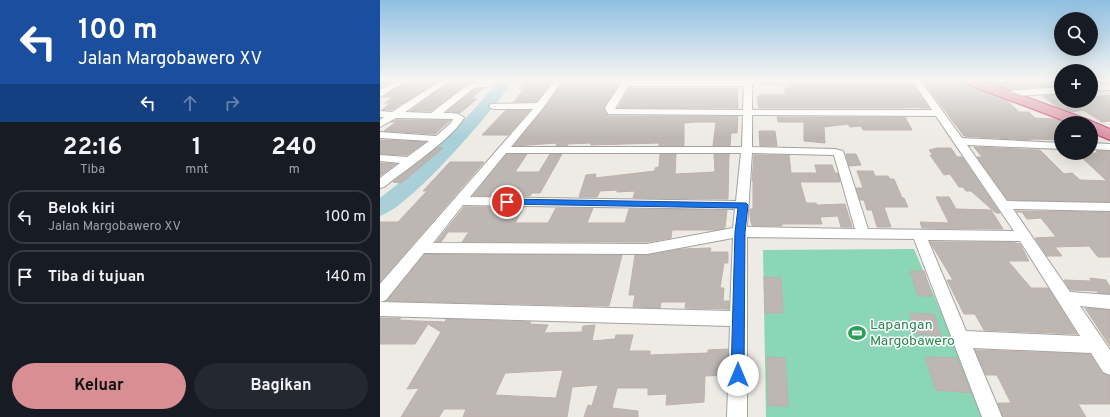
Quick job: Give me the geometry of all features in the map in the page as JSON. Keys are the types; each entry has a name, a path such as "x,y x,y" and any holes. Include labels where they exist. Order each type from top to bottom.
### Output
{"highway":[{"path":"1021,99 1065,116"},
{"path":"1098,129 1110,135"}],"street":[{"path":"380,124 394,114 421,99"},
{"path":"433,116 455,99"},
{"path":"380,295 545,99"},
{"path":"616,99 610,111 627,113 939,113"},
{"path":"737,417 740,232 747,150 747,99"},
{"path":"930,99 1014,221 1110,366"},
{"path":"494,106 540,106"},
{"path":"380,114 453,116 459,118 454,125 439,139 380,184"},
{"path":"380,135 439,139"},
{"path":"958,141 1054,146"},
{"path":"1098,146 1110,147"},
{"path":"503,150 784,150 838,153 863,234"},
{"path":"380,158 410,161"},
{"path":"460,201 743,205"},
{"path":"420,248 647,249 740,232 919,234 1110,207"},
{"path":"919,234 992,417"},
{"path":"1065,298 1110,302"},
{"path":"380,309 738,318"},
{"path":"960,339 1096,345"}],"green space":[{"name":"Lapangan Margobawero","path":"914,249 986,417 766,417 763,250"}],"building":[{"path":"390,99 409,99 392,110 382,110 391,103 385,103"},
{"path":"426,99 446,99 431,111 410,111"},
{"path":"462,99 476,99 460,113 447,111"},
{"path":"516,99 538,99 536,102 514,102"},
{"path":"551,99 609,99 604,107 608,116 738,116 737,133 731,133 730,146 713,146 716,122 697,122 684,123 684,146 659,146 659,143 591,145 591,143 556,146 557,143 514,146"},
{"path":"623,99 738,99 738,108 618,108"},
{"path":"757,99 923,99 929,108 920,107 759,108"},
{"path":"937,99 1003,99 1007,101 1019,112 1029,112 1035,118 1054,119 1054,140 1030,139 1031,140 964,136"},
{"path":"1047,99 1054,99 1054,104"},
{"path":"1098,99 1110,99 1110,121 1102,122 1098,119 1098,116 1092,116 1083,110 1072,112 1061,108 1098,108"},
{"path":"506,110 530,110 508,135 482,135"},
{"path":"777,117 905,117 912,130 863,130 861,126 850,127 848,124 824,127 825,143 804,141 804,122 778,122"},
{"path":"396,120 451,120 435,134 384,131 396,122 391,122"},
{"path":"759,131 775,131 777,146 760,146"},
{"path":"380,140 425,142 407,155 380,154"},
{"path":"438,147 443,148 401,183 393,182"},
{"path":"974,147 1040,150 1064,174 1072,173 1080,180 1107,181 1084,160 1098,160 1098,151 1110,151 1110,202 1008,200 977,157 982,157"},
{"path":"937,148 951,148 957,157 962,157 1000,213 996,213 971,191 966,191 963,187 959,187 950,174 944,175 930,155 933,155 929,150"},
{"path":"507,154 527,154 515,172 539,172 550,154 562,154 540,193 532,193 530,196 473,196"},
{"path":"660,154 676,154 675,174 715,172 714,154 729,154 728,199 633,198 635,191 617,192 617,190 600,191 597,197 579,197 586,175 596,174 595,178 655,171 655,168 659,167"},
{"path":"846,154 856,154 861,165 849,166"},
{"path":"754,155 789,155 791,173 817,173 815,165 832,165 835,173 838,173 840,182 800,182 806,203 816,203 817,205 845,204 852,227 841,227 838,216 820,217 822,224 752,226 750,209 753,209 752,181"},
{"path":"450,162 484,162 380,282 380,222 398,222 427,191 423,191"},
{"path":"380,163 396,164 380,176"},
{"path":"857,171 873,171 875,176 888,176 890,179 894,179 902,198 904,198 908,207 884,207 891,227 877,227 872,210 867,210 864,200 860,200 856,188 863,188"},
{"path":"936,197 949,197 956,209 991,210 1003,229 922,228 920,222 949,223"},
{"path":"464,207 524,207 515,223 548,223 556,208 593,208 587,223 625,223 629,209 727,210 725,228 716,230 672,230 671,238 647,242 462,242 469,232 448,232 441,242 436,242"},
{"path":"1016,211 1110,212 1110,257 1098,257 1089,246 1055,247 1062,256 1047,256 1035,238 1056,237 1041,218 1027,219 1022,212"},
{"path":"930,242 1011,242 1020,244 1029,261 1008,261 1031,288 1048,288 1077,334 984,330 975,314 964,314 947,280 953,280"},
{"path":"711,248 710,252 728,252 728,263 724,263 720,288 724,288 723,301 729,301 729,309 685,308 686,302 661,302 660,308 633,307 635,295 629,295 635,255 647,255 682,249"},
{"path":"425,254 622,255 609,306 387,301"},
{"path":"910,271 924,271 932,296 918,296"},
{"path":"764,277 781,278 783,313 765,313"},
{"path":"1090,278 1106,280 1110,287 1110,294 1098,293 1097,291 1070,290 1064,280 1091,281"},
{"path":"1085,308 1110,310 1110,346"},
{"path":"910,313 934,314 941,336 916,334"},
{"path":"380,318 401,318 399,320 445,322 446,319 531,322 529,324 548,325 544,333 582,332 583,326 595,325 592,341 615,339 616,335 633,335 629,351 650,351 650,355 708,353 708,350 728,349 727,375 705,376 704,402 666,405 667,394 648,395 648,388 617,388 612,408 638,411 638,417 584,417 588,405 592,406 598,385 572,387 567,417 463,417 466,409 444,409 439,417 401,417 419,388 407,389 441,332 428,324 415,344 380,344","holes":["563,370 556,398 495,395 505,373"]},
{"path":"975,350 1090,354 1102,373 1110,376 1110,404 1078,404 1086,417 1003,417 998,403 1011,403 997,375 986,375"},
{"path":"767,357 785,358 788,406 768,406"},
{"path":"925,357 957,358 971,393 936,390"}],"waterway":[{"path":"380,209 413,183 464,131 491,99"}],"place":[{"name":"Lapangan Margobawero","path":"857,333"}],"route":[{"path":"507,202 743,205 740,232 738,375"}]}
